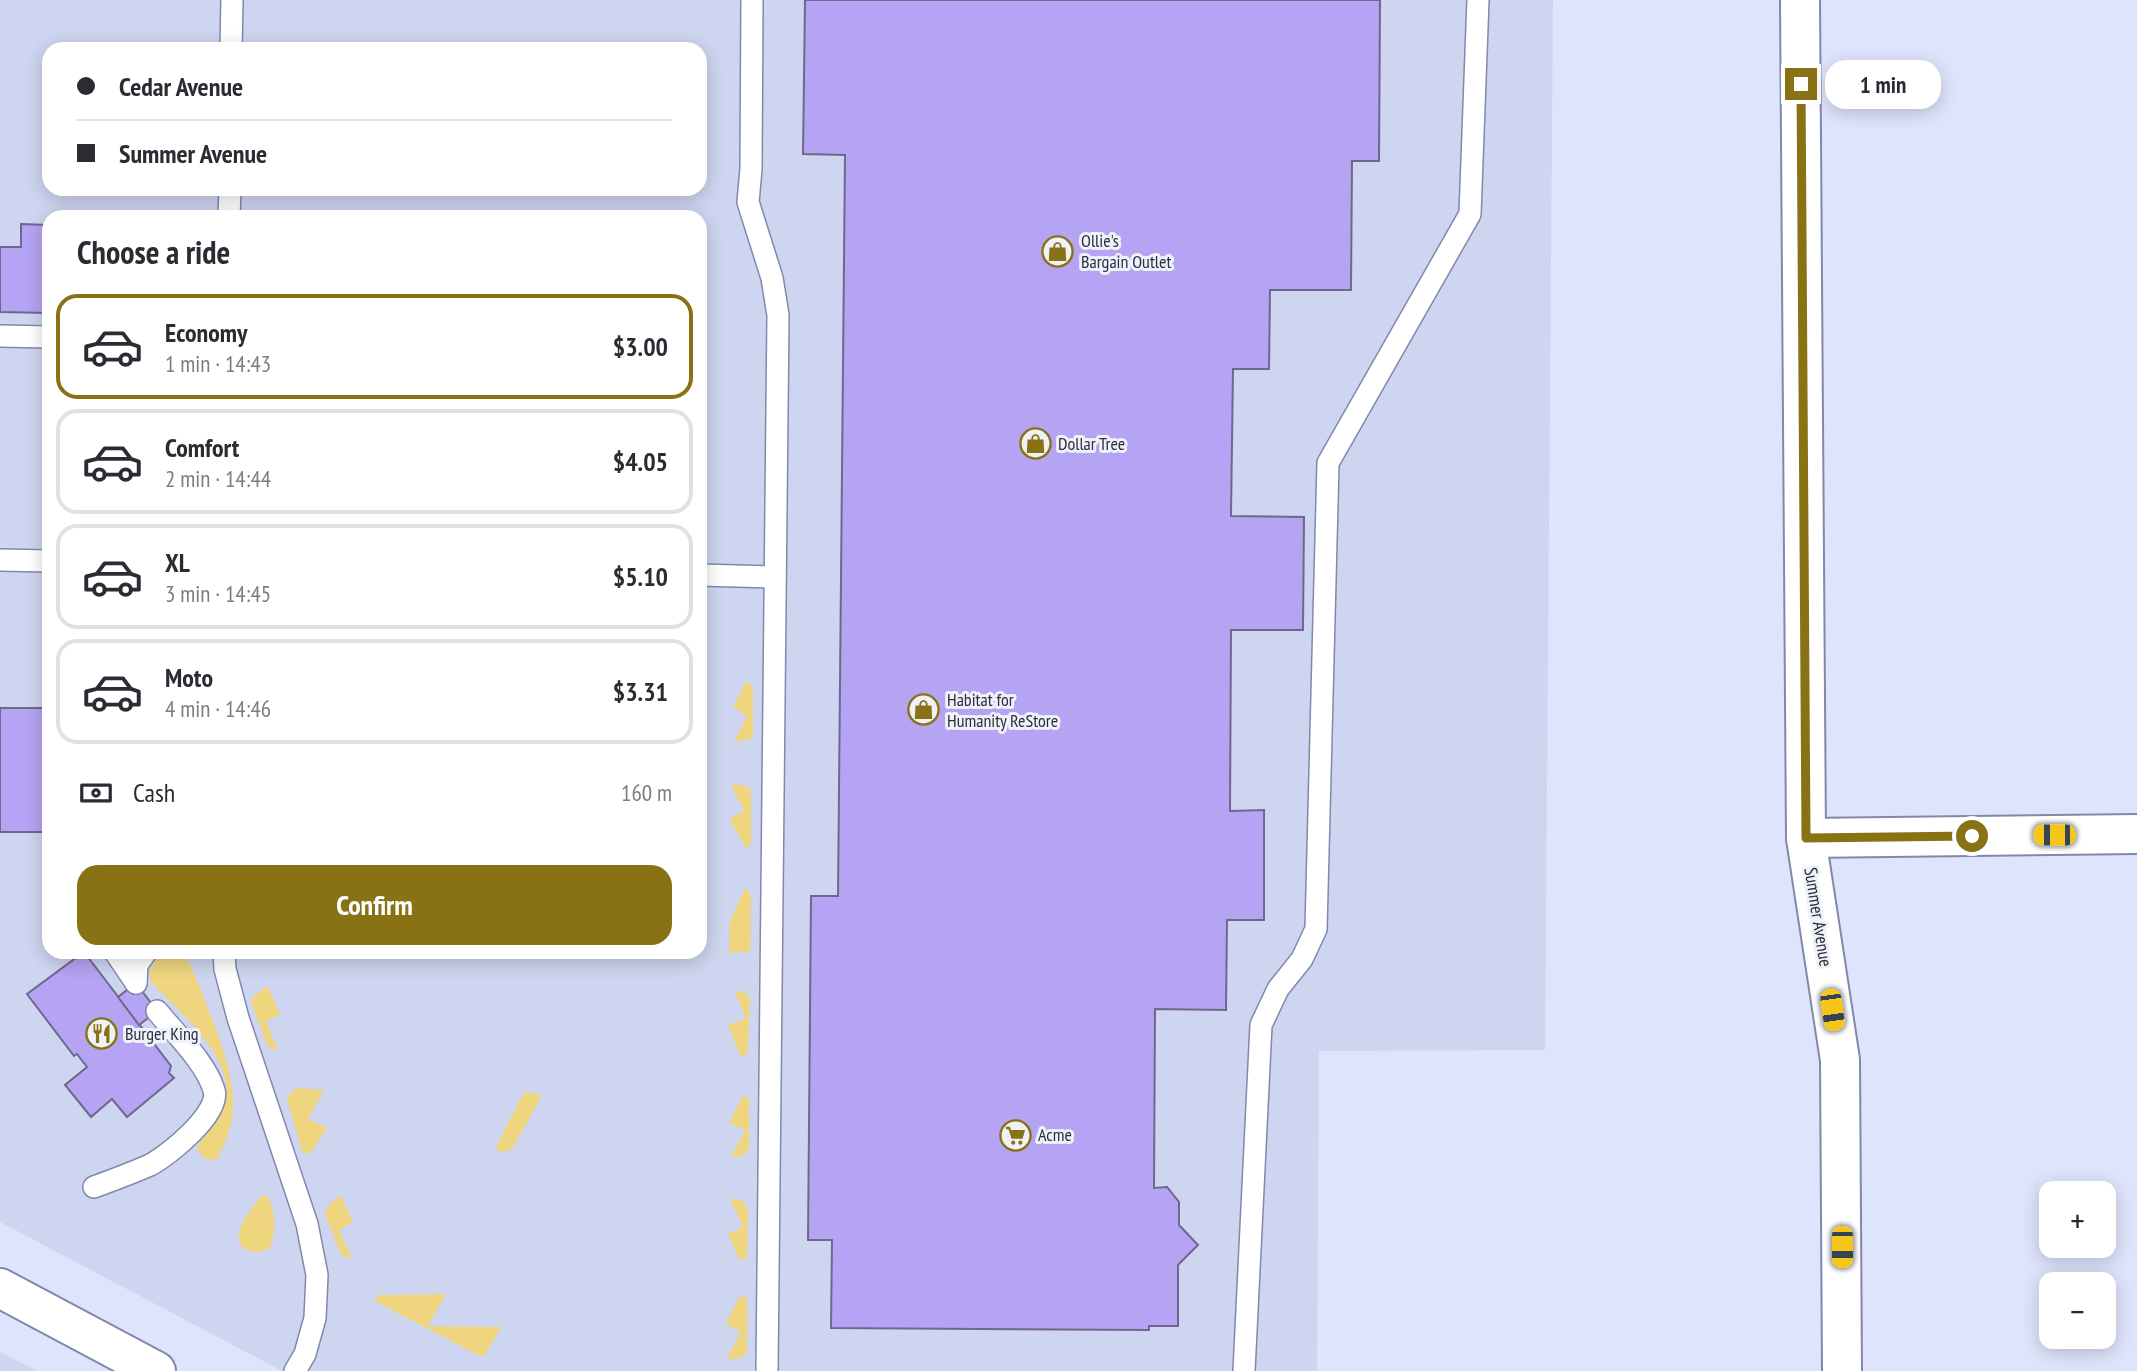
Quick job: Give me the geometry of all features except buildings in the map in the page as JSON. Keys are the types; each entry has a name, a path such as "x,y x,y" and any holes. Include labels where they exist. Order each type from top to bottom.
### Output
{"street":[{"name":"Summer Avenue","path":"1800,0 1806,838 1840,1060 1842,1371"},
{"path":"1806,838 2137,834"},
{"path":"0,1288 156,1371"}],"lane":[{"path":"231,42 232,0"},
{"path":"752,0 751,169 748,202 772,278 778,315 767,1371"},
{"path":"1244,1371 1261,1025 1279,989 1302,959 1316,929 1328,463 1470,214 1478,0"},
{"path":"0,336 42,337"},
{"path":"0,560 42,561"},
{"path":"707,575 775,577"},
{"path":"120,959 136,983 137,965 141,959"},
{"path":"224,959 238,1018 307,1224 317,1275 315,1318 305,1354 295,1371"},
{"path":"94,1187 152,1164 189,1135 213,1107 215,1092 203,1068 157,1011"}],"shaded area":[{"path":"0,0 1553,0 1545,1050 1319,1051 1317,1371 282,1371 0,1222"},
{"path":"746,681 753,687 753,737 734,742 747,716 733,707"},
{"path":"731,784 748,786 751,792 751,842 746,848 729,819 744,811"},
{"path":"745,888 751,896 750,952 729,953 730,921"},
{"path":"156,959 186,959 219,1038 230,1074 233,1110 230,1129 218,1158 207,1159 198,1151 198,1145 221,1114 226,1096 225,1077 206,1041 151,982 149,971"},
{"path":"268,986 280,1015 266,1021 278,1051 268,1047 251,1002 252,997"},
{"path":"742,991 750,997 748,1051 741,1057 728,1025 746,1019 735,992"},
{"path":"298,1088 324,1090 308,1119 327,1128 312,1151 306,1154 302,1151 287,1100 292,1091"},
{"path":"527,1092 542,1095 513,1148 503,1152 495,1149 522,1096"},
{"path":"743,1095 749,1098 749,1149 742,1157 731,1157 745,1130 729,1123"},
{"path":"263,1195 267,1196 270,1202 273,1215 272,1242 270,1248 265,1250 249,1251 241,1245 239,1233 249,1212"},
{"path":"341,1195 353,1222 339,1230 352,1258 344,1257 340,1252 325,1214 328,1206"},
{"path":"730,1199 742,1200 748,1210 747,1257 740,1261 728,1234 743,1227"},
{"path":"446,1294 428,1326 501,1327 484,1357 375,1301 377,1296 381,1295"},
{"path":"740,1296 747,1300 747,1352 741,1357 729,1359 727,1358 741,1332 726,1324"},
{"path":"0,1352 37,1371 0,1371"}],"place":[{"name":"Ollie's Bargain Outlet","path":"1058,251"},
{"name":"Dollar Tree","path":"1035,444"},
{"name":"Habitat for Humanity ReStore","path":"924,710"},
{"name":"Burger King","path":"102,1034"},
{"name":"Acme","path":"1015,1135"}],"route":[{"path":"1801,84 1806,838 1972,836"}]}
